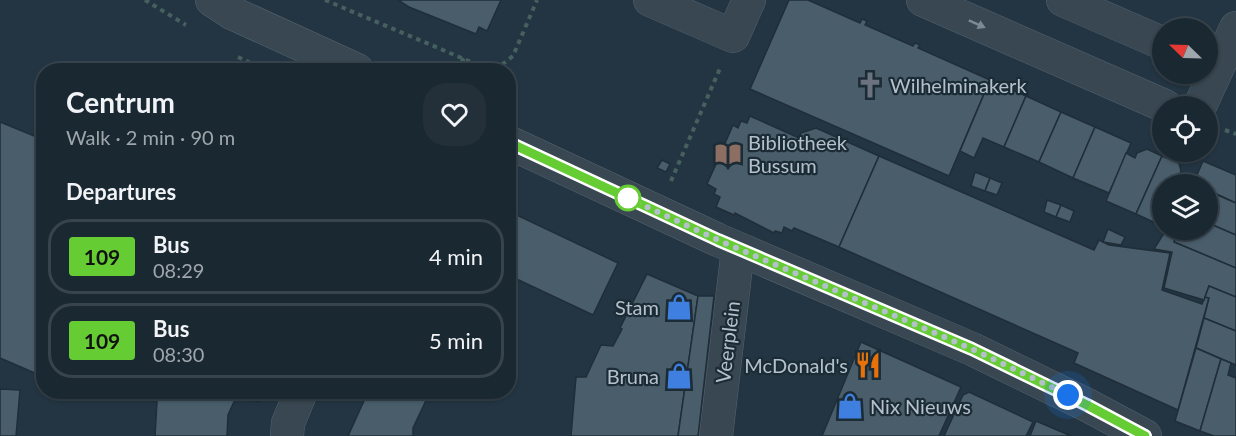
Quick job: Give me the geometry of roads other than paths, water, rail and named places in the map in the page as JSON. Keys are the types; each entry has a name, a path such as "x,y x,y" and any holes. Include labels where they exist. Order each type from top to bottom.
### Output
{"street":[{"path":"212,0 232,13 342,63"},
{"path":"650,0 734,36 749,0"},
{"path":"923,0 1152,100"},
{"path":"1063,0 1152,39"},
{"path":"1218,57 1236,28"},
{"path":"516,146 738,249 972,349 1145,436"},
{"name":"Veerplein","path":"716,436 738,249"},
{"path":"287,436 288,423 298,399"}],"place":[{"name":"Wilhelminakerk","path":"870,85"},
{"name":"Bibliotheek Bussum","path":"728,154"},
{"name":"Stam","path":"679,307"},
{"name":"McDonald's","path":"868,365"},
{"name":"Bruna","path":"679,376"},
{"name":"Nix Nieuws","path":"850,406"}]}
